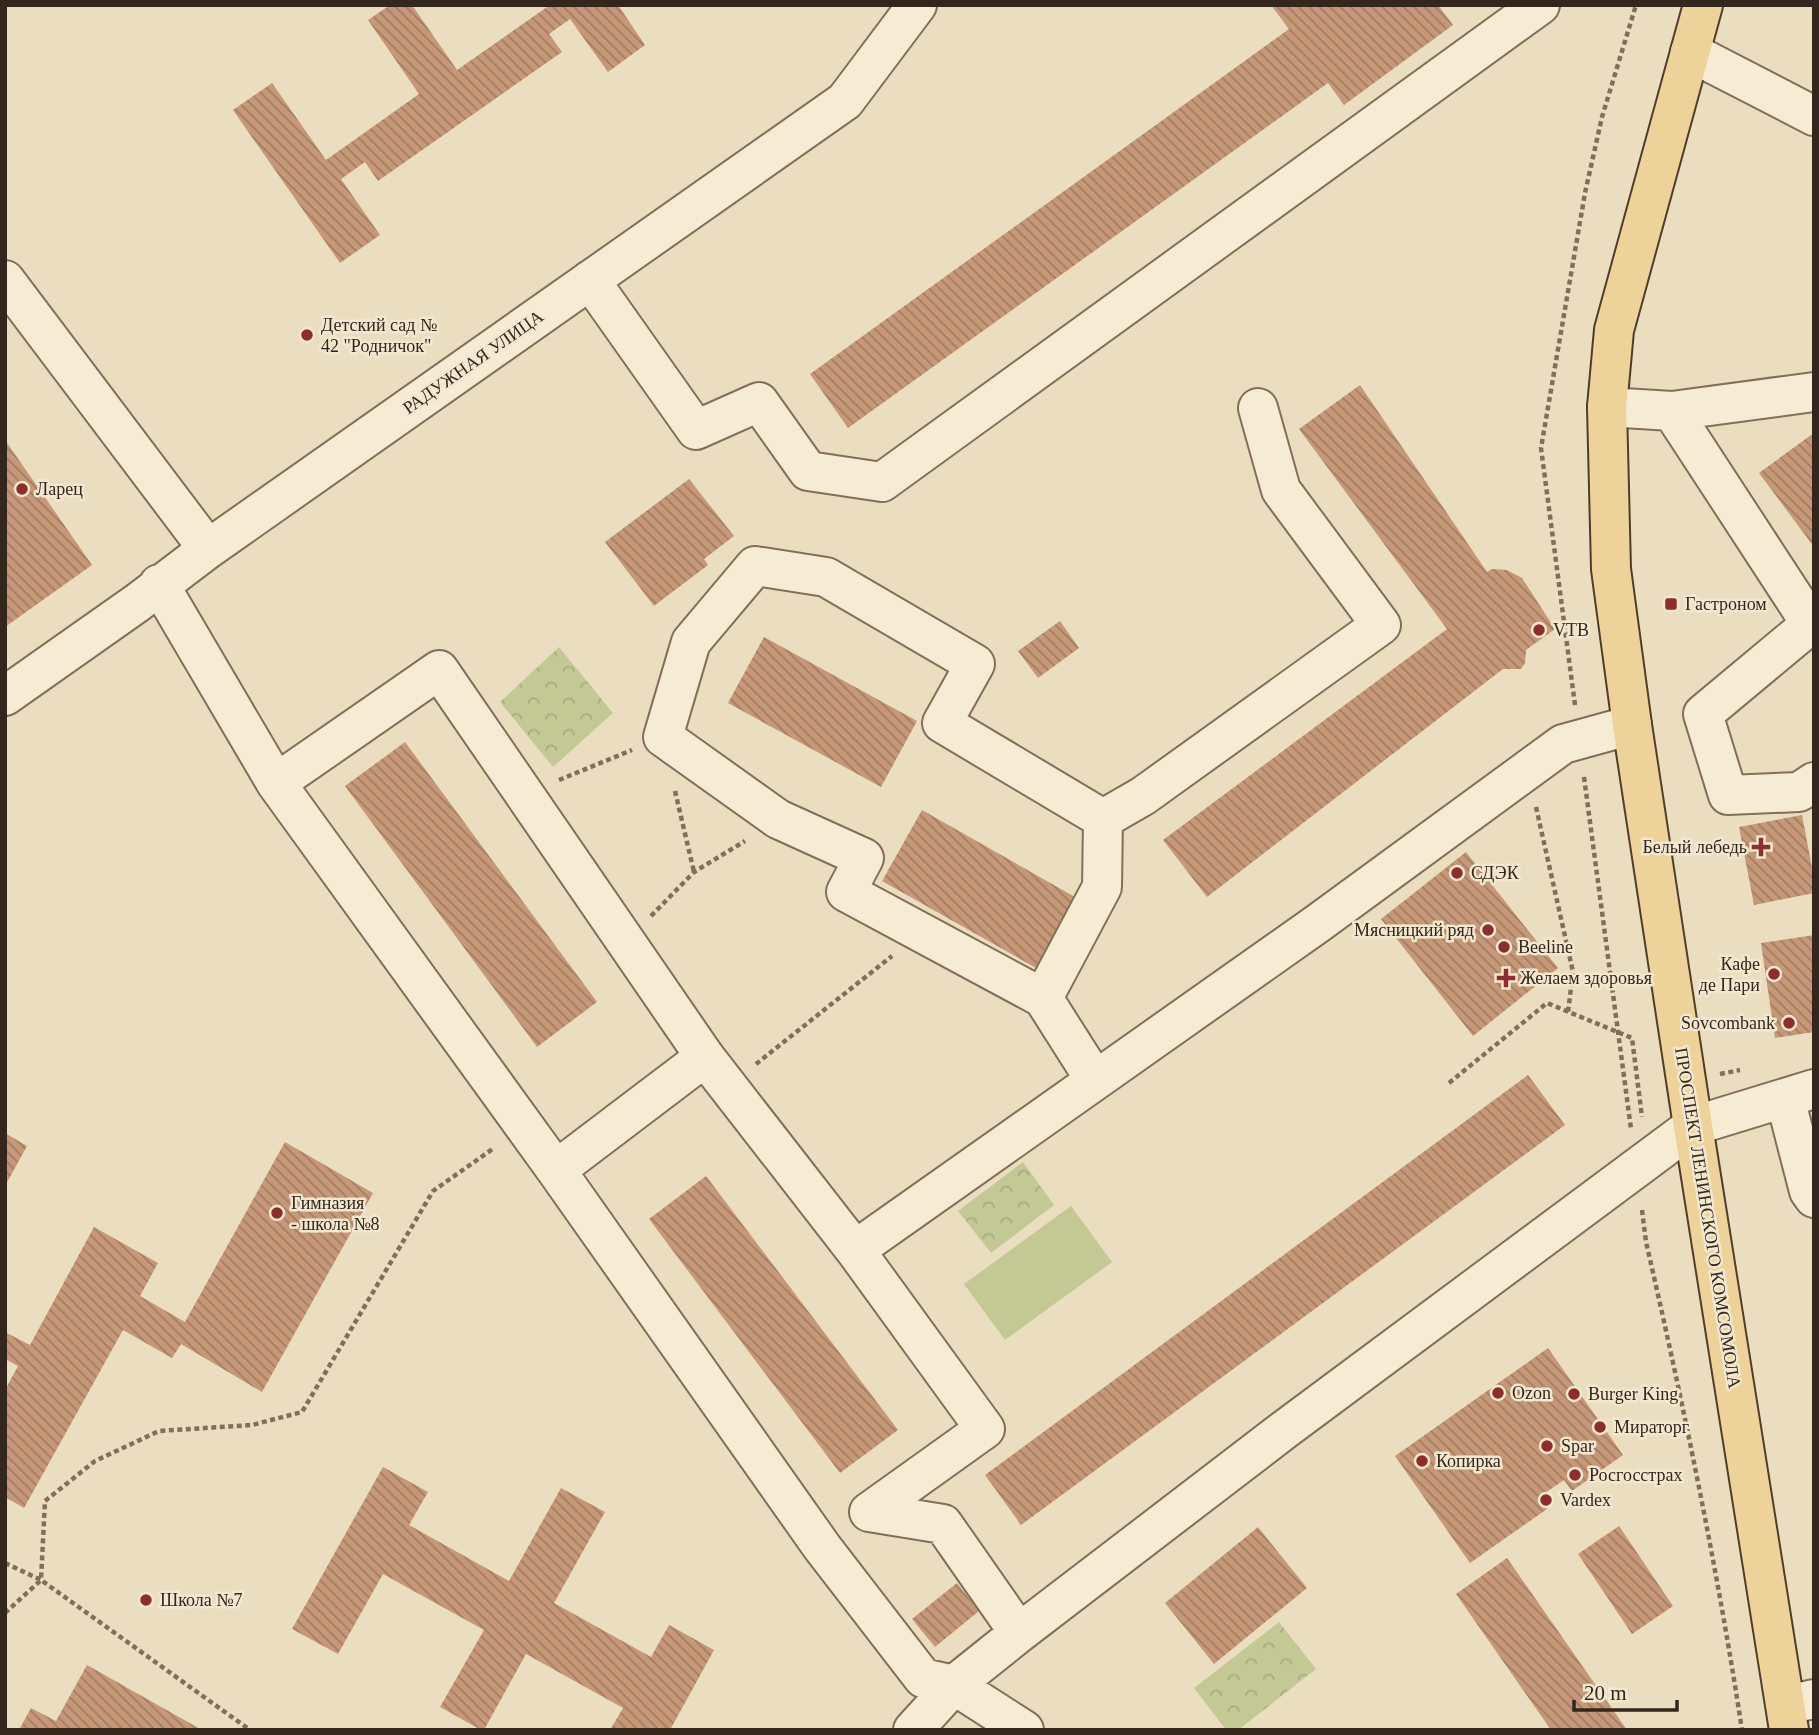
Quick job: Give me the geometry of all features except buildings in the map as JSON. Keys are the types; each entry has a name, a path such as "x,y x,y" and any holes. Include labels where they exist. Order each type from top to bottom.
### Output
{"main road":[{"name":"ПРОСПЕКТ ЛЕНИНСКОГО КОМСОМОЛА","path":"1703,5 1614,330 1606,407 1611,569 1693,1126 1796,1711"}],"street":[{"name":"РАДУЖНАЯ УЛИЦА","path":"5,696 208,549 845,101 917,5"},
{"path":"590,280 696,430 759,402 807,471 882,482 1540,5"},
{"path":"1689,52 1814,117"},
{"path":"5,280 208,549"},
{"path":"1606,407 1672,411 1814,392"},
{"path":"1103,819 1143,796 1381,625 1281,490 1258,408"},
{"path":"1672,411 1813,626 1703,714 1728,795 1799,792 1814,782"},
{"path":"1085,1099 1043,998 846,892 864,858 778,819 663,737 691,642 755,566 826,577 975,664 942,723 1103,819"},
{"path":"159,584 276,783 556,1170 822,1547 923,1678 954,1685 1024,1730"},
{"path":"276,783 439,670 705,1057 855,1250 985,1429 822,1547"},
{"path":"855,1250 1085,1099 1317,924 1563,744 1632,725"},
{"path":"1043,998 1102,887 1103,819"},
{"path":"556,1170 705,1057"},
{"path":"913,1730 954,1685 1019,1633 1284,1430 1693,1126 1799,1093 1808,1191 1814,1198"},
{"path":"869,1512 943,1524 1019,1633"}],"path":[{"path":"524,794 663,737 694,872"},
{"path":"1528,769 1573,972 1568,1012"},
{"path":"626,941 694,872 778,819"},
{"path":"728,1086 921,932"},
{"path":"1449,1083 1547,1003 1632,1038 1642,1117"},
{"path":"5,1613 41,1580 45,1501 95,1461 159,1431 252,1425 302,1412 433,1191 524,1128"},
{"path":"5,1563 41,1580 250,1730"}],"green space":[{"path":"559,647 613,713 553,767 500,702"},
{"path":"1023,1162 1054,1205 991,1253 958,1211"},
{"path":"1071,1206 1112,1262 1005,1340 964,1284"},
{"path":"1279,1622 1316,1669 1238,1730 1226,1730 1194,1688"}],"place":[{"name":"Детский сад № 42 \"Родничок\"","path":"307,335"},
{"name":"Ларец","path":"22,489"},
{"name":"Гастроном","path":"1671,604"},
{"name":"VTB","path":"1539,630"},
{"name":"Белый лебедь","path":"1761,847"},
{"name":"СДЭК","path":"1457,873"},
{"name":"Мясницкий ряд","path":"1488,930"},
{"name":"Beeline","path":"1504,947"},
{"name":"Кафе де Пари","path":"1774,974"},
{"name":"Желаем здоровья","path":"1506,978"},
{"name":"Sovcombank","path":"1789,1023"},
{"name":"Гимназия - школа №8","path":"277,1213"},
{"name":"Ozon","path":"1498,1393"},
{"name":"Burger King","path":"1574,1394"},
{"name":"Мираторг","path":"1600,1427"},
{"name":"Spar","path":"1547,1446"},
{"name":"Копирка","path":"1422,1461"},
{"name":"Росгосстрах","path":"1575,1475"},
{"name":"Vardex","path":"1546,1500"},
{"name":"Школа №7","path":"146,1600"}]}
